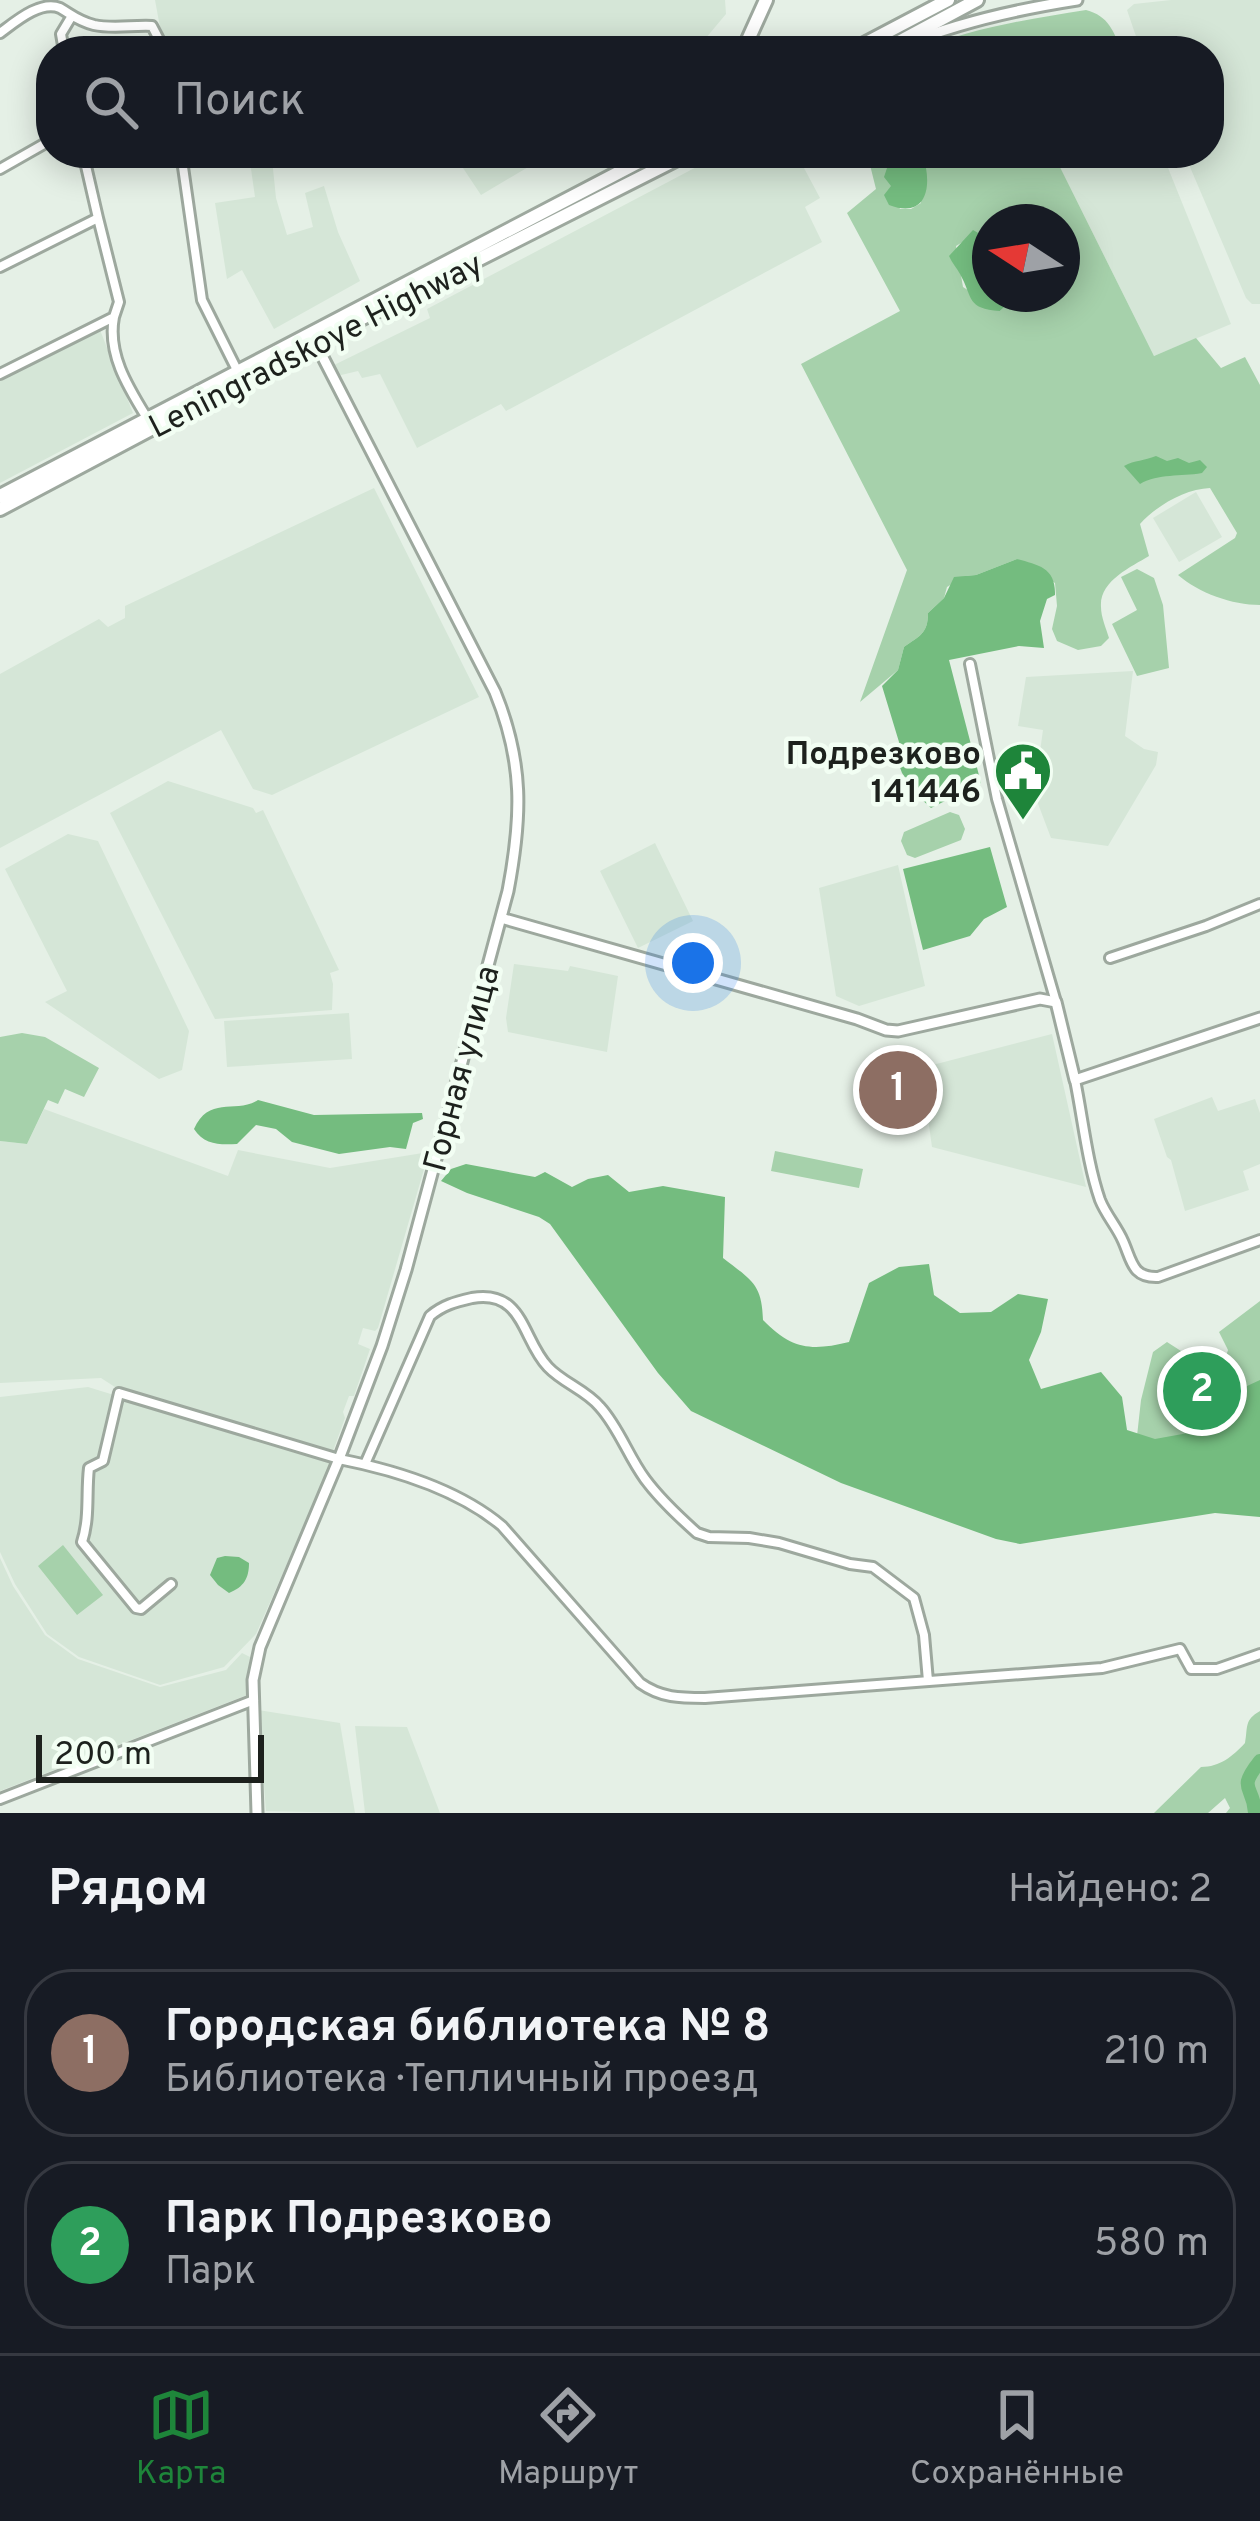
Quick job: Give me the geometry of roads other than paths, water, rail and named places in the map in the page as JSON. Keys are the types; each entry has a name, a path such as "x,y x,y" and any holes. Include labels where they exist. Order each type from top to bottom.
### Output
{"main road":[{"path":"750,36 766,0"},
{"path":"880,36 948,0"},
{"path":"913,36 977,0"},
{"path":"631,174 635,168"},
{"name":"Leningradskoye Highway","path":"0,509 638,168"},
{"name":"Leningradskoye Highway","path":"0,496 237,370 648,168"}],"street":[{"path":"924,36 1034,6 1076,0"},
{"path":"0,33 28,12 62,5 70,19 100,26 152,26 157,36"},
{"path":"61,36 70,19"},
{"path":"0,169 36,149"},
{"path":"86,168 119,302 111,344 147,418"},
{"path":"183,168 202,300 237,370"},
{"path":"0,267 98,218"},
{"path":"0,374 114,317"},
{"name":"Горная улица","path":"257,1813 254,1680 260,1647 362,1403 406,1270 501,918 520,812 517,764 506,717 315,342"},
{"path":"970,664 997,799 1056,1002 1096,1189 1129,1262 1136,1272 1158,1277 1260,1240"},
{"path":"1110,958 1260,904"},
{"path":"501,918 886,1030 1040,999 1056,1002"},
{"path":"1075,1080 1260,1018"},
{"path":"365,1464 430,1316 442,1305 460,1300 496,1299 518,1312 550,1369 599,1405 645,1478 697,1533 779,1543 873,1567 905,1589 921,1616 928,1681"},
{"path":"171,1584 141,1609 136,1608 82,1542 89,1468 103,1461 119,1393 365,1464 480,1507 633,1675 652,1692 674,1698 1102,1667 1180,1648 1192,1669 1217,1669 1260,1654"},
{"path":"0,1799 254,1700"}],"waterway":[{"path":"1255,1813 1248,1783 1260,1761"}],"place":[{"name":"Подрезково 141446","path":"1023,822"},
{"name":"Городская библиотека № 8","path":"898,1090"},
{"name":"Парк Подрезково","path":"1202,1391"}]}
